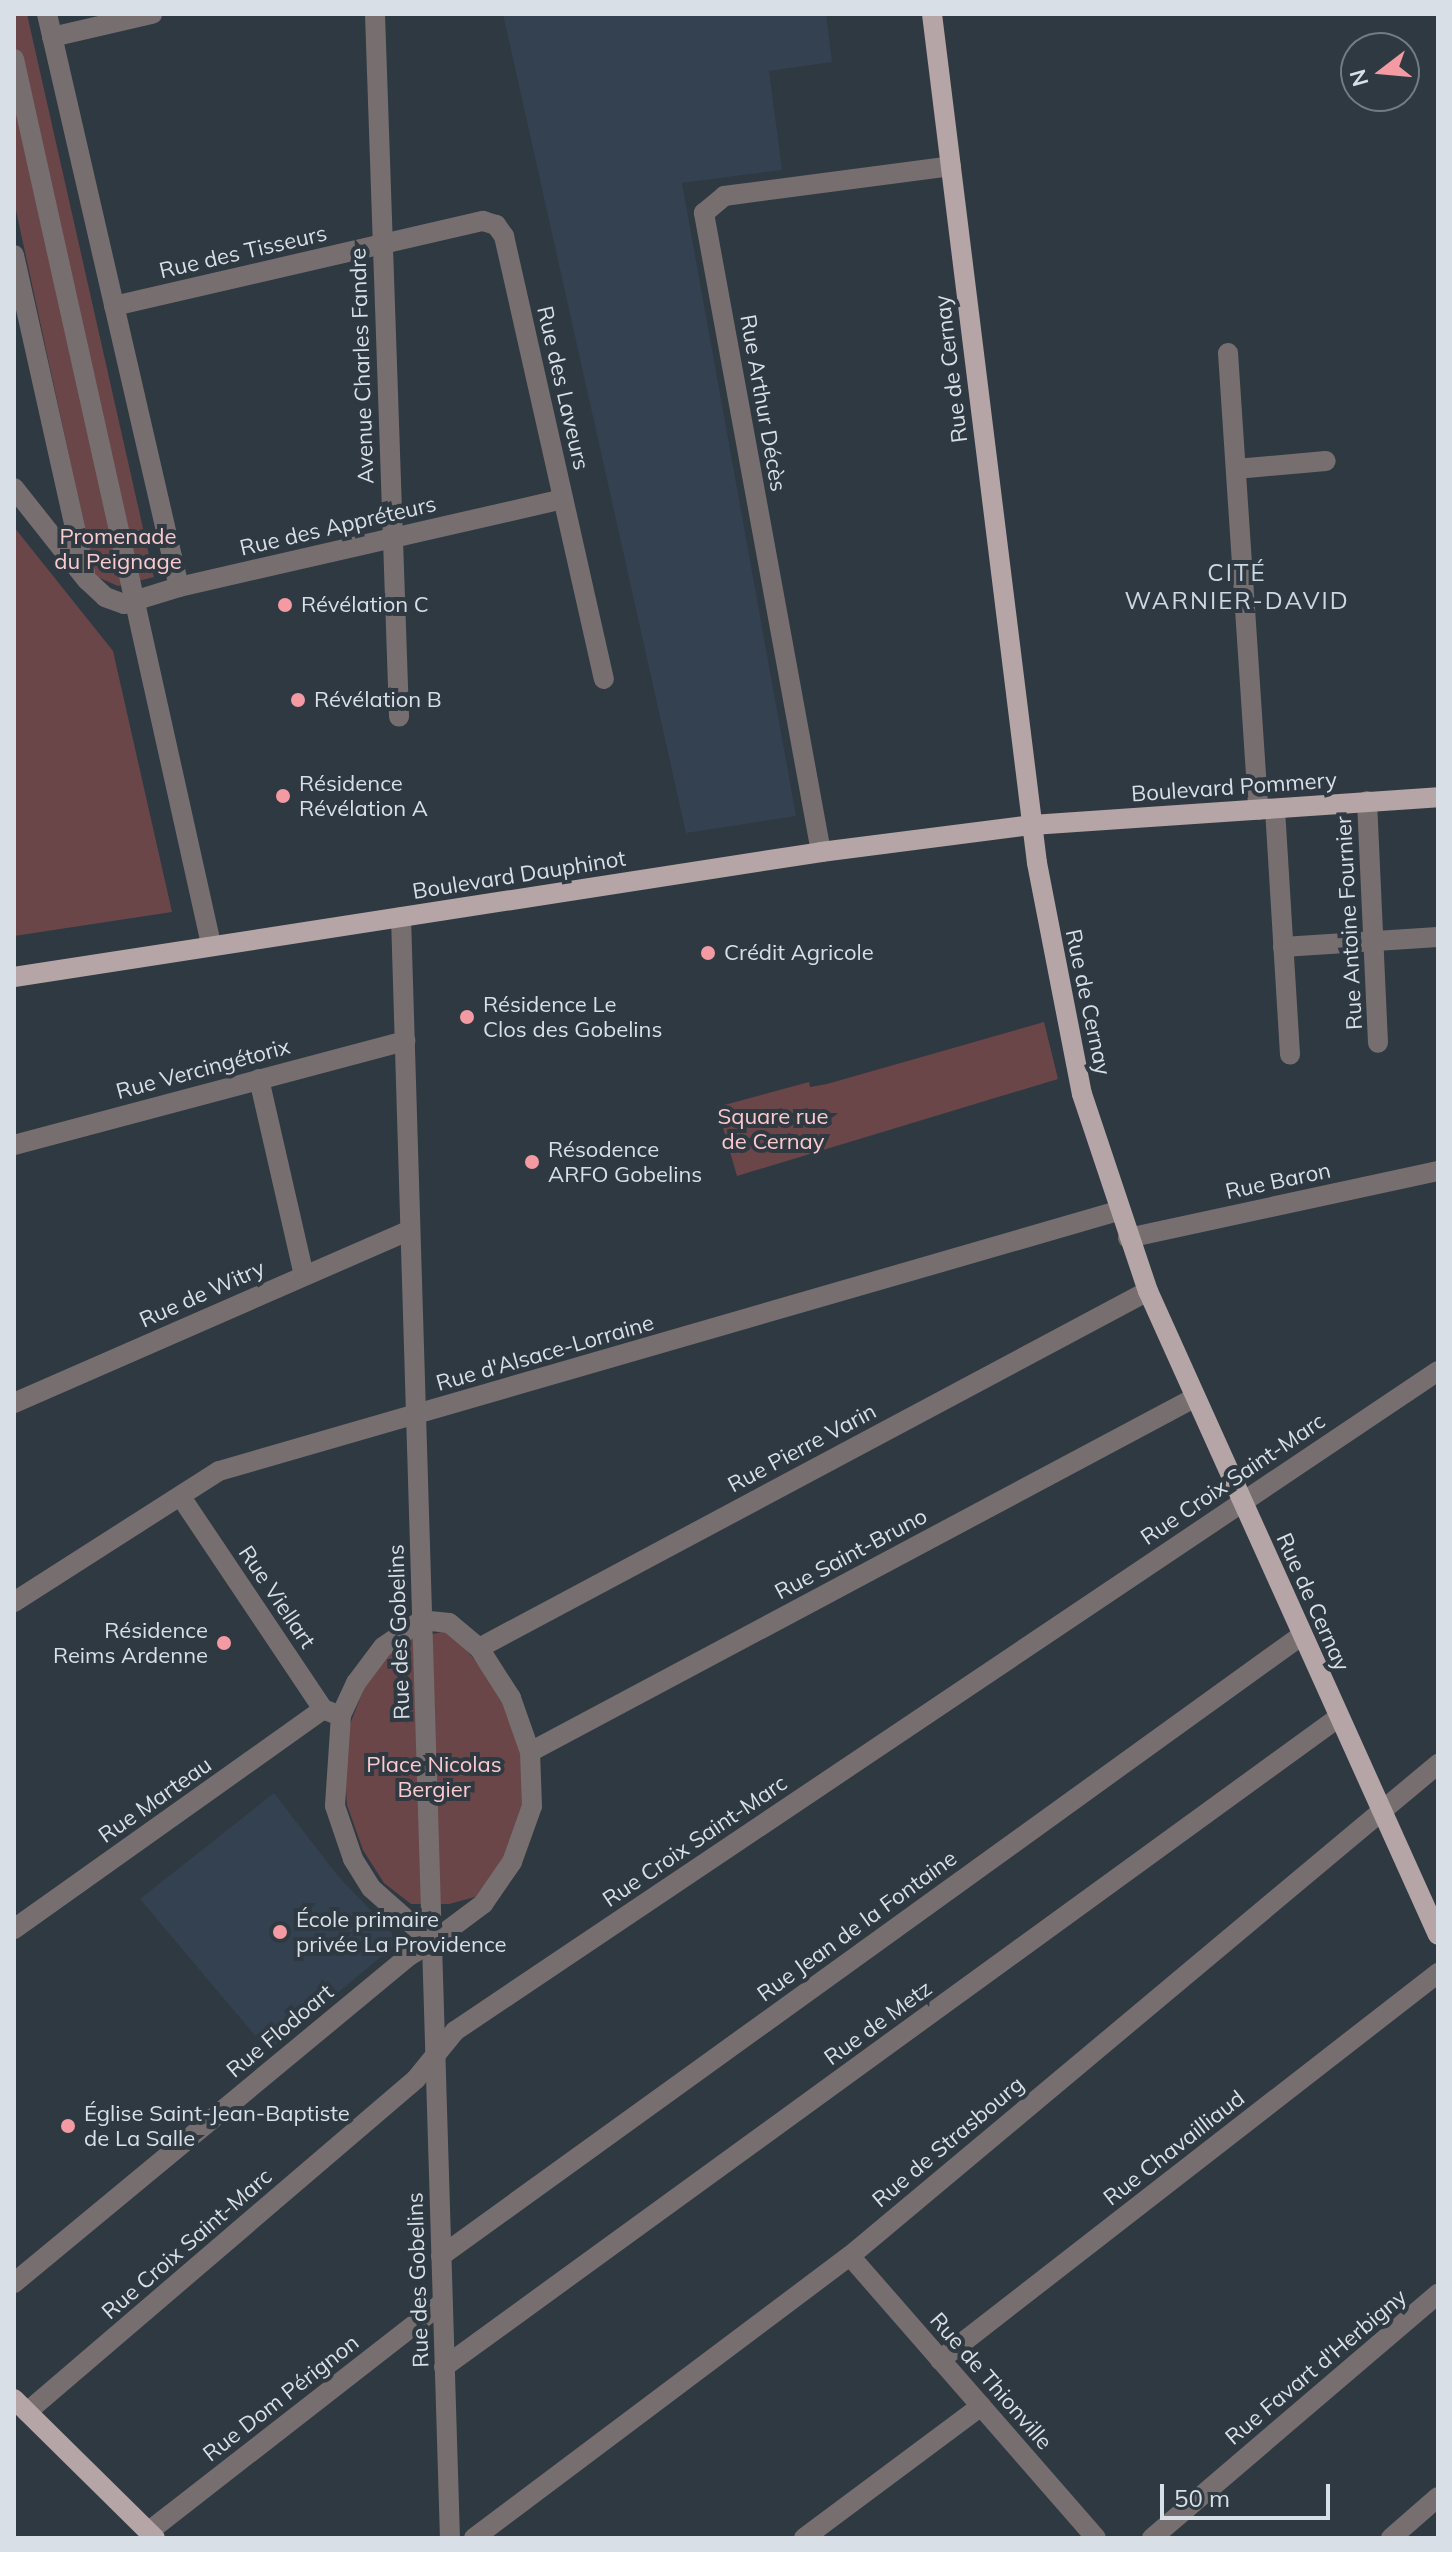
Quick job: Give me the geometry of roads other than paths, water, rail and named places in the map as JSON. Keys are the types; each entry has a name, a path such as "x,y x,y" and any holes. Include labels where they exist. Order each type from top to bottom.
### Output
{"main road":[{"name":"Rue de Cernay","path":"932,14 1032,825 1061,1007 1118,1211 1148,1291 1438,1935"},
{"name":"Boulevard Pommery","path":"1032,825 1438,797"},
{"name":"Boulevard Dauphinot","path":"14,977 211,944 821,852 1032,825"},
{"path":"18,2405 151,2535"}],"street":[{"path":"47,14 179,587"},
{"path":"52,37 152,14"},
{"name":"Avenue Charles Fandre","path":"375,14 399,717"},
{"path":"14,59 129,602 211,944"},
{"name":"Rue Arthur Décès","path":"821,852 704,213 724,196 951,166"},
{"name":"Rue des Laveurs","path":"382,245 483,221 496,225 504,236 604,679"},
{"name":"Rue des Tisseurs","path":"114,306 382,245"},
{"path":"14,255 87,580"},
{"path":"1228,353 1267,809 1283,947 1290,1055"},
{"path":"1236,469 1326,461"},
{"path":"14,488 87,580 105,597 129,602"},
{"name":"Rue des Appréteurs","path":"129,602 179,587 563,499"},
{"name":"Rue Antoine Fournier","path":"1367,801 1378,1043"},
{"name":"Rue des Gobelins","path":"401,917 450,2538"},
{"path":"1283,947 1438,937"},
{"name":"Rue Vercingétorix","path":"14,1145 405,1041"},
{"path":"259,1079 304,1275"},
{"name":"Rue Baron","path":"1128,1238 1438,1171"},
{"name":"Rue d'Alsace-Lorraine","path":"14,1602 219,1471 1118,1211"},
{"name":"Rue de Witry","path":"14,1403 410,1230"},
{"name":"Rue Pierre Varin","path":"479,1648 1148,1291"},
{"name":"Rue Croix Saint-Marc","path":"18,2405 435,2058 455,2031 1438,1371"},
{"name":"Rue Saint-Bruno","path":"530,1752 1194,1398"},
{"name":"Rue Viellart","path":"181,1497 332,1712"},
{"path":"422,1620 449,1623 479,1648 511,1698 530,1752 532,1806 512,1862 483,1904 432,1942 371,1888 353,1859 335,1806 332,1712 383,1647 422,1620"},
{"name":"Rue Jean de la Fontaine","path":"441,2256 1302,1635"},
{"name":"Rue Marteau","path":"14,1929 332,1712"},
{"name":"Rue de Metz","path":"444,2367 1339,1717"},
{"name":"Rue de Strasbourg","path":"474,2538 850,2256 1438,1764"},
{"name":"Rue Flodoart","path":"14,2283 432,1942"},
{"name":"Rue Chavailliaud","path":"940,2360 1438,1973"},
{"name":"Rue de Thionville","path":"850,2256 1096,2538"},
{"name":"Rue Favart d'Herbigny","path":"1152,2538 1438,2294"},
{"name":"Rue Dom Pérignon","path":"151,2535 442,2303"},
{"path":"804,2538 981,2406"},
{"path":"1391,2538 1438,2497"}],"place":[{"name":"Révélation C","path":"285,605"},
{"name":"Révélation B","path":"298,700"},
{"name":"Résidence Révélation A","path":"283,796"},
{"name":"Crédit Agricole","path":"708,953"},
{"name":"Résidence Le Clos des Gobelins","path":"467,1017"},
{"name":"Résodence ARFO Gobelins","path":"532,1162"},
{"name":"Résidence Reims Ardenne","path":"224,1643"},
{"name":"École primaire privée La Providence","path":"280,1932"},
{"name":"Église Saint-Jean-Baptiste de La Salle","path":"68,2126"}],"district":[{"name":"CITÉ WARNIER-DAVID","path":"1237,587"}],"park label":[{"name":"Promenade du Peignage","path":"118,548"},
{"name":"Square rue de Cernay","path":"773,1128"},
{"name":"Place Nicolas Bergier","path":"434,1776"}]}
